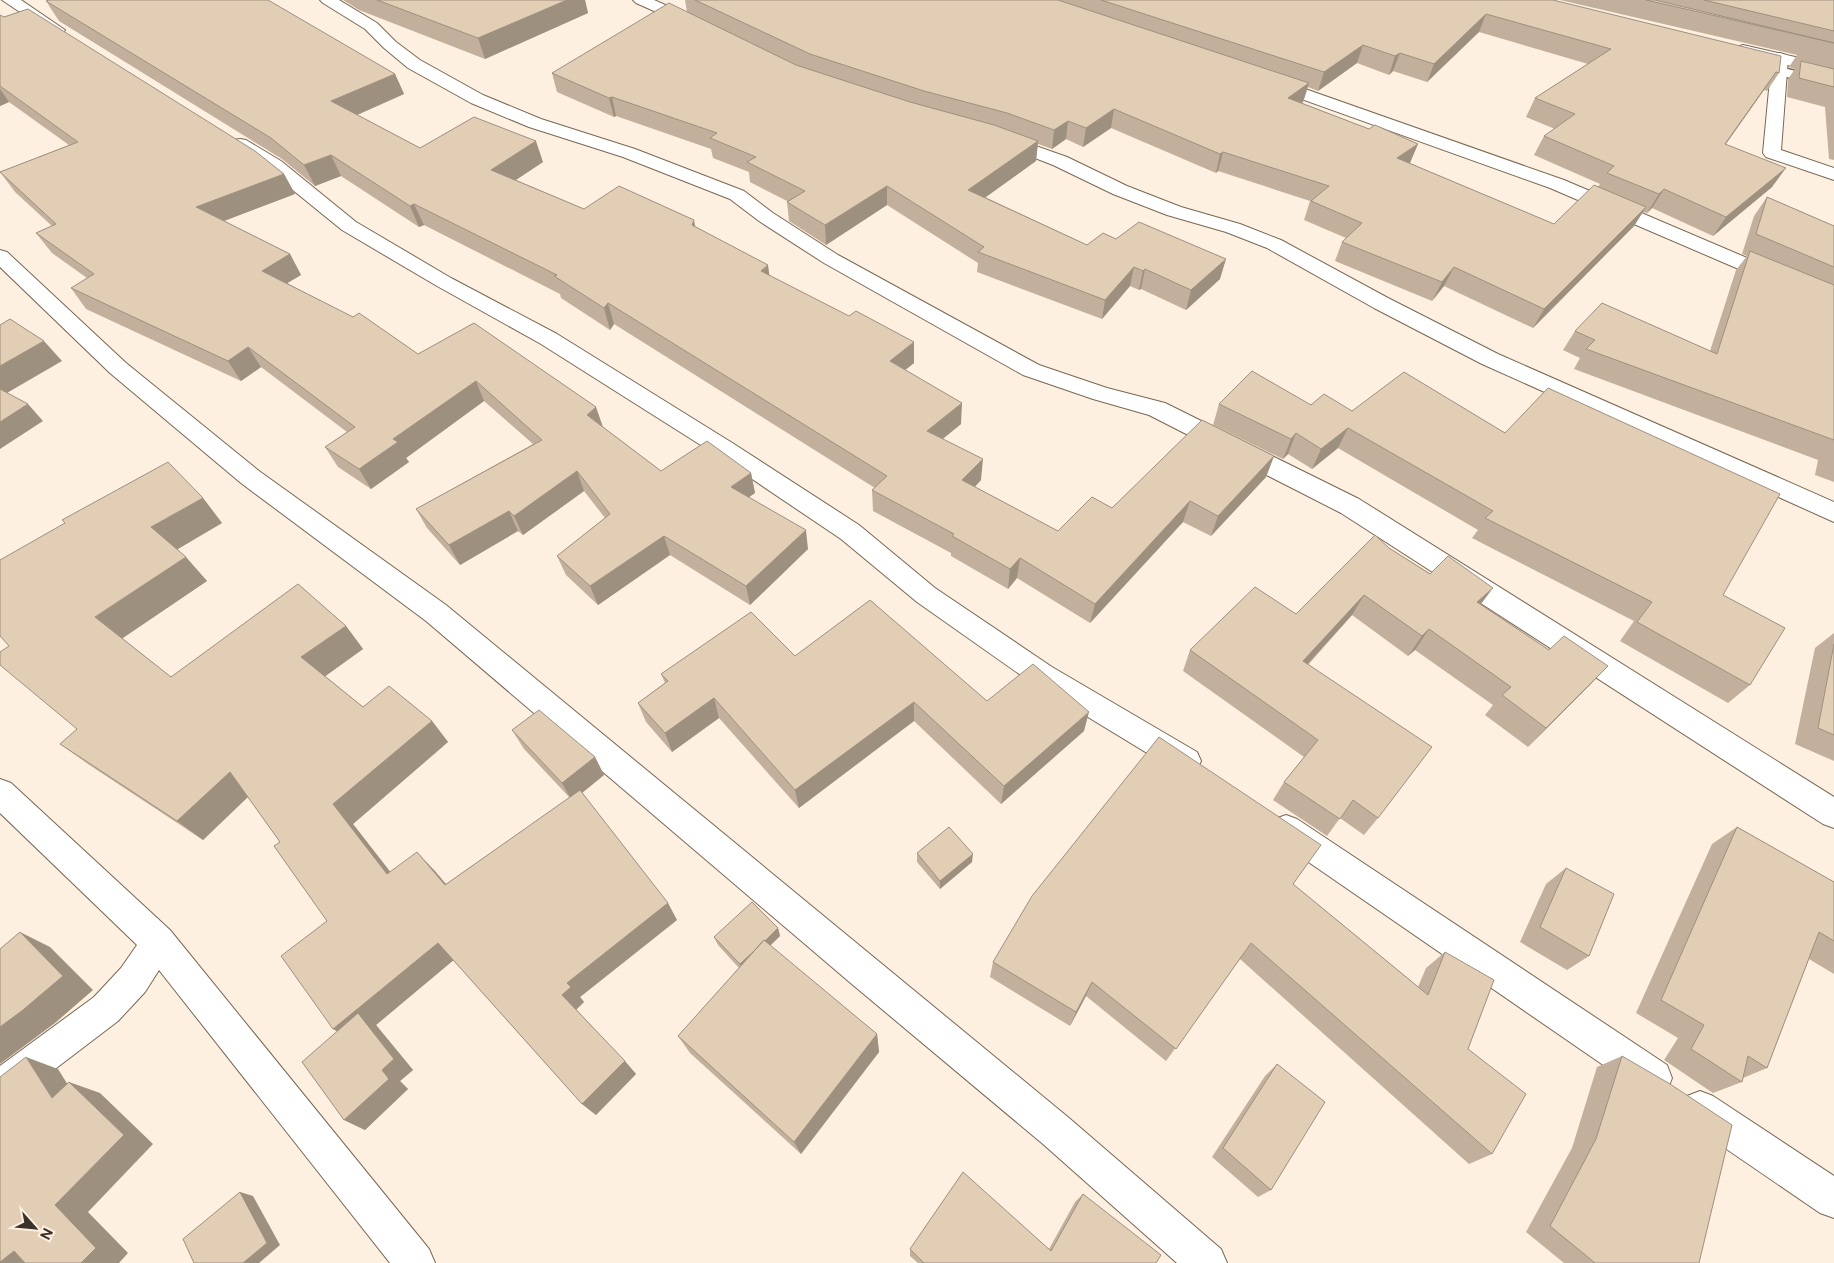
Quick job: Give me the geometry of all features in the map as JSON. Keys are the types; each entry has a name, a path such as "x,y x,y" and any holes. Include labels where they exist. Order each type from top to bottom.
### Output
{"street":[{"path":"10,0 76,41"},
{"path":"328,0 371,26 390,45 414,64 477,98 536,123 629,153 738,195 766,217 831,259 1031,370 1101,394 1157,408 1350,506 1834,814"},
{"path":"642,0 709,30"},
{"path":"1730,53 1778,58 1834,71"},
{"path":"1778,58 1772,153 1834,174"},
{"path":"1251,75 1557,184 1834,303"},
{"path":"981,133 1060,161 1120,190 1174,211 1233,228 1274,244 1381,304 1490,359 1834,513"},
{"path":"224,134 274,165 349,226 444,282 549,339 734,456 850,532 926,595 1042,675 1170,750 1211,778"},
{"path":"6,270 118,368 250,476 436,613 482,650 865,973 1056,1131 1207,1263"},
{"path":"0,792 158,942 415,1263"},
{"path":"1260,811 1834,1199"},
{"path":"0,1088 106,1009 132,980 158,942"}],"lane":[{"path":"1778,58 1834,58"},
{"path":"1778,58 1834,85"}],"building":[{"path":"268,0 395,74 331,101 420,148 474,117 536,141 491,170 584,209 619,186 694,220 692,225 768,265 761,271 849,316 856,311 914,342 890,361 962,403 927,431 983,459 962,480 1058,531 1092,497 1112,508 1202,420 1274,456 1218,516 1190,501 1095,604 1020,558 1010,569 952,536 954,534 872,490 887,476 608,303 604,308 554,276 557,275 414,204 410,206 331,155 304,165 271,138 46,1"},
{"path":"377,0 567,0 478,38"},
{"path":"695,0 1058,0 1309,83 1288,98 1369,129 1375,125 1418,144 1397,158 1554,224 1594,185 1646,207 1544,309 1454,267 1442,282 1342,242 1362,223 1311,201 1329,186 1223,152 1220,154 1114,109 1086,128 1068,121 1054,130 1007,113 924,91 810,54"},
{"path":"1101,0 1553,0 1781,56 1779,73 1776,72 1725,144 1786,168 1726,217 1664,189 1659,194 1607,173 1614,166 1544,136 1575,114 1535,98 1611,49 1486,14 1434,64 1400,53 1395,56 1363,45 1324,72"},
{"path":"1646,0 1655,0 1834,43"},
{"path":"1704,0 1834,0 1834,31"},
{"path":"669,3 796,65 910,102 994,125 1038,141 968,190 1087,245 1103,233 1116,239 1139,222 1226,259 1191,290 1145,269 1143,271 1134,267 1105,300 978,252 984,247 887,186 825,225 787,202 805,191 747,162 756,157 710,138 717,133 612,97 609,98 552,73"},
{"path":"28,9 255,151 284,174 196,207 290,254 262,271 353,317 359,313 418,354 474,323 596,407 587,415 661,471 707,441 751,473 731,487 806,530 746,586 664,536 590,586 557,556 610,514 577,471 514,516 509,511 449,545 416,509 542,440 476,381 393,439 398,442 359,469 325,447 355,427 248,347 228,361 71,288 94,274 36,233 56,224 0,172 78,142 0,86 0,15 4,17"},
{"path":"1801,61 1834,69 1834,87 1799,78"},
{"path":"1767,197 1834,226 1834,267 1756,234"},
{"path":"1750,251 1834,285 1834,440 1586,349 1595,340 1575,331 1602,303 1717,354"},
{"path":"10,319 44,341 0,366 0,325"},
{"path":"1252,371 1311,405 1324,394 1352,411 1404,372 1505,433 1548,388 1780,494 1723,595 1785,628 1750,685 1637,622 1652,602 1485,518 1493,511 1348,428 1321,449 1296,433 1291,439 1219,404"},
{"path":"0,389 28,404 0,422"},
{"path":"168,462 203,498 151,527 186,557 95,617 171,677 298,584 346,626 301,657 363,707 389,686 432,721 333,804 387,874 417,852 445,885 580,790 668,903 567,983 571,987 562,995 625,1061 582,1104 438,943 333,1029 281,956 327,921 274,846 280,842 230,772 177,821 60,744 77,729 0,665 0,652 9,646 0,636 0,560 65,523 62,520"},
{"path":"1375,535 1389,548 1430,574 1448,556 1493,588 1477,602 1549,650 1564,636 1608,666 1546,728 1502,695 1511,687 1429,629 1422,636 1364,595 1303,661 1432,747 1378,818 1353,800 1340,819 1284,782 1318,740 1190,650 1255,587 1296,614"},
{"path":"870,600 987,701 1033,664 1089,712 1004,786 914,702 795,790 714,698 665,733 638,703 668,681 661,674 751,612 795,656"},
{"path":"1834,644 1834,735 1818,728"},
{"path":"539,710 595,757 562,783 512,730"},
{"path":"1159,737 1321,845 1293,884 1428,995 1445,952 1494,980 1468,1049 1526,1094 1492,1154 1251,943 1176,1049 1092,982 1076,1012 993,962 1032,896"},
{"path":"949,827 973,854 940,881 917,853"},
{"path":"1737,827 1834,882 1834,941 1819,932 1767,1068 1748,1056 1742,1082 1691,1049 1704,1025 1661,1000"},
{"path":"1566,868 1614,894 1589,956 1540,927"},
{"path":"752,902 778,928 740,964 714,937"},
{"path":"20,932 63,976 0,1027 0,949"},
{"path":"764,940 877,1034 794,1142 678,1036"},
{"path":"358,1013 394,1059 382,1070 389,1079 344,1120 302,1062"},
{"path":"1622,1056 1670,1084 1732,1125 1699,1263 1595,1263 1550,1226 1596,1139"},
{"path":"26,1057 52,1098 69,1082 124,1135 55,1205 96,1248 81,1263 25,1263 14,1251 0,1262 0,1077"},
{"path":"1277,1064 1325,1102 1271,1190 1223,1148"},
{"path":"963,1172 1051,1251 1083,1194 1161,1255 1156,1263 924,1263 910,1249"},
{"path":"240,1192 267,1243 243,1263 194,1263 183,1239"}]}
